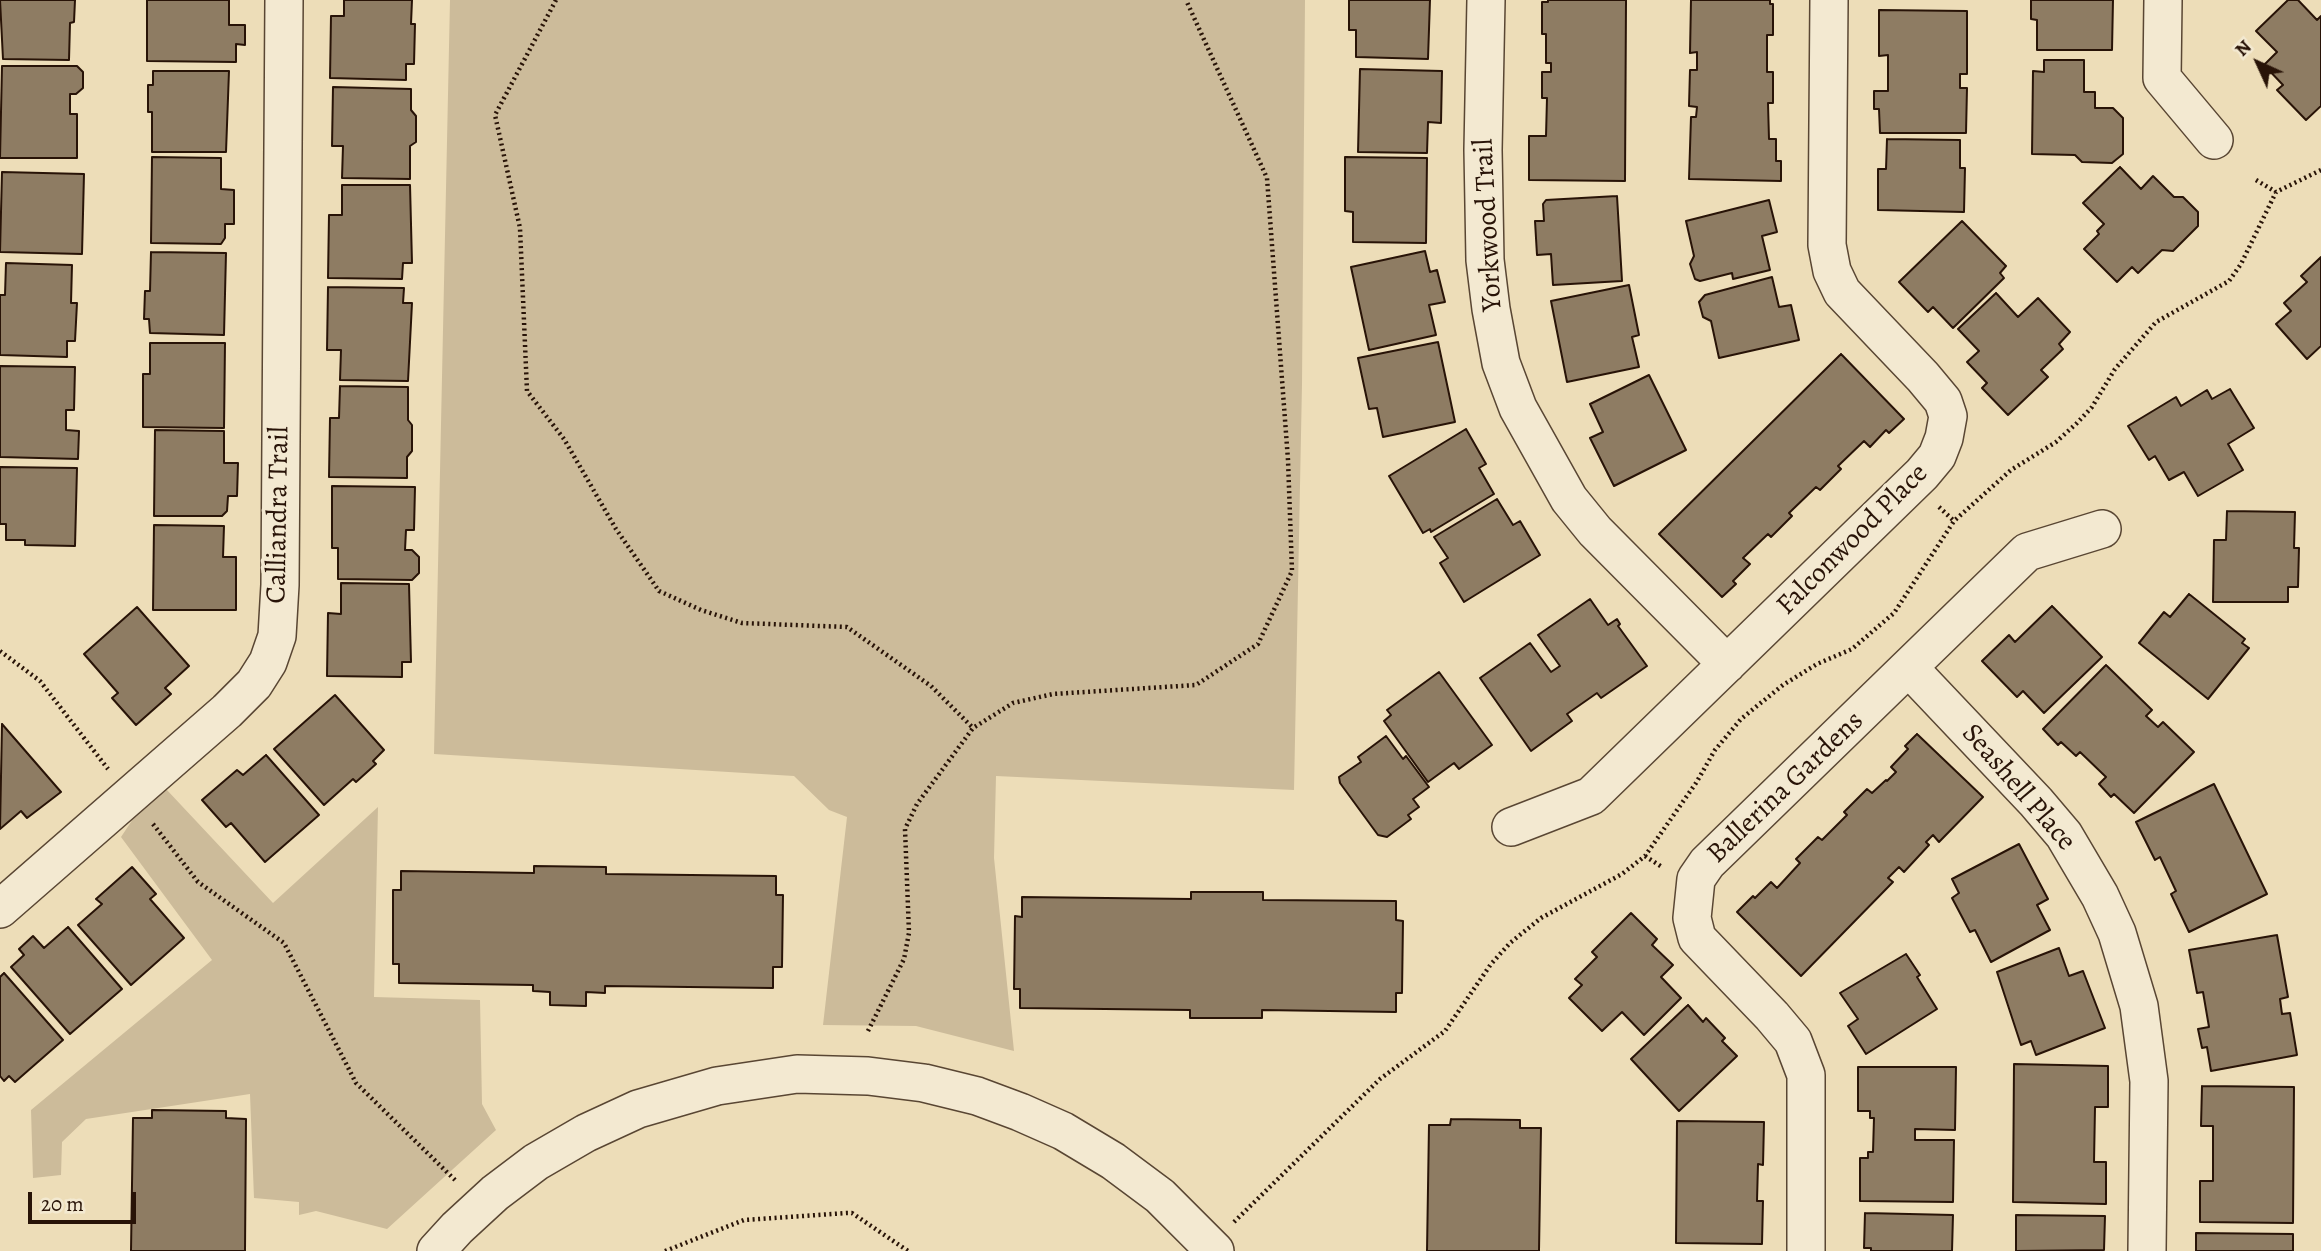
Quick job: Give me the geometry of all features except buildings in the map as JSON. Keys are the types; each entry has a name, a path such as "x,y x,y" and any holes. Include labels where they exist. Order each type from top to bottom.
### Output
{"street":[{"name":"Calliandra Trail","path":"0,909 227,711 254,684 268,662 277,636 280,585 284,0"},
{"name":"Yorkwood Trail","path":"1486,0 1483,150 1485,260 1502,363 1518,408 1569,499 1595,531 1727,664"},
{"name":"Falconwood Place","path":"1511,827 1591,796 1922,474 1937,456 1944,438 1948,416 1943,401 1842,292 1832,271 1827,245 1829,0"},
{"path":"2163,0 2162,78 2214,140"},
{"name":"Ballerina Gardens","path":"1806,1251 1806,1075 1793,1041 1697,938 1692,918 1696,879 1707,863 2027,552 2102,529"},
{"name":"Seashell Place","path":"1909,668 2064,835 2100,896 2117,933 2139,1006 2149,1081 2147,1251"},
{"path":"436,1251 495,1193 536,1162 586,1133 638,1109 717,1086 797,1074 868,1076 924,1083 977,1096 1020,1112 1063,1131 1113,1161 1222,1239"}],"path":[{"path":"556,0 495,116 520,228 527,391 564,439 617,529 659,591 701,610 742,623 847,627 931,686 973,729"},
{"path":"868,1031 904,959 909,933 905,828 917,804 973,729 1013,703 1053,694 1196,685 1258,644 1292,571 1288,460 1267,178 1186,0"},
{"path":"1222,1239 1380,1079 1445,1031 1491,964 1510,943 1541,918 1622,874 1645,856 1696,783 1715,750 1741,719 1783,685 1817,664 1852,649 1894,613 1954,521 2011,470 2056,442 2077,423 2092,407 2115,369 2156,322 2229,281 2241,264 2276,192 2321,170"},
{"path":"2256,180 2276,192"},
{"path":"1933,502 1954,521"},
{"path":"0,651 40,681 110,771"},
{"path":"152,823 198,882 284,943 356,1083 463,1188"},
{"path":"1645,856 1667,870"},
{"path":"665,1251 744,1220 847,1213 852,1213 908,1251"}],"shaded area":[{"path":"450,0 1305,0 1302,384 1294,790 996,776 994,858 1014,1051 916,1026 823,1025 847,817 829,810 794,776 434,754"},
{"path":"166,789 273,903 378,807 374,997 480,1000 482,1104 496,1130 387,1229 316,1211 299,1215 299,1202 254,1198 250,1094 86,1119 62,1142 61,1175 33,1178 31,1110 212,960 121,837 135,816"}]}
